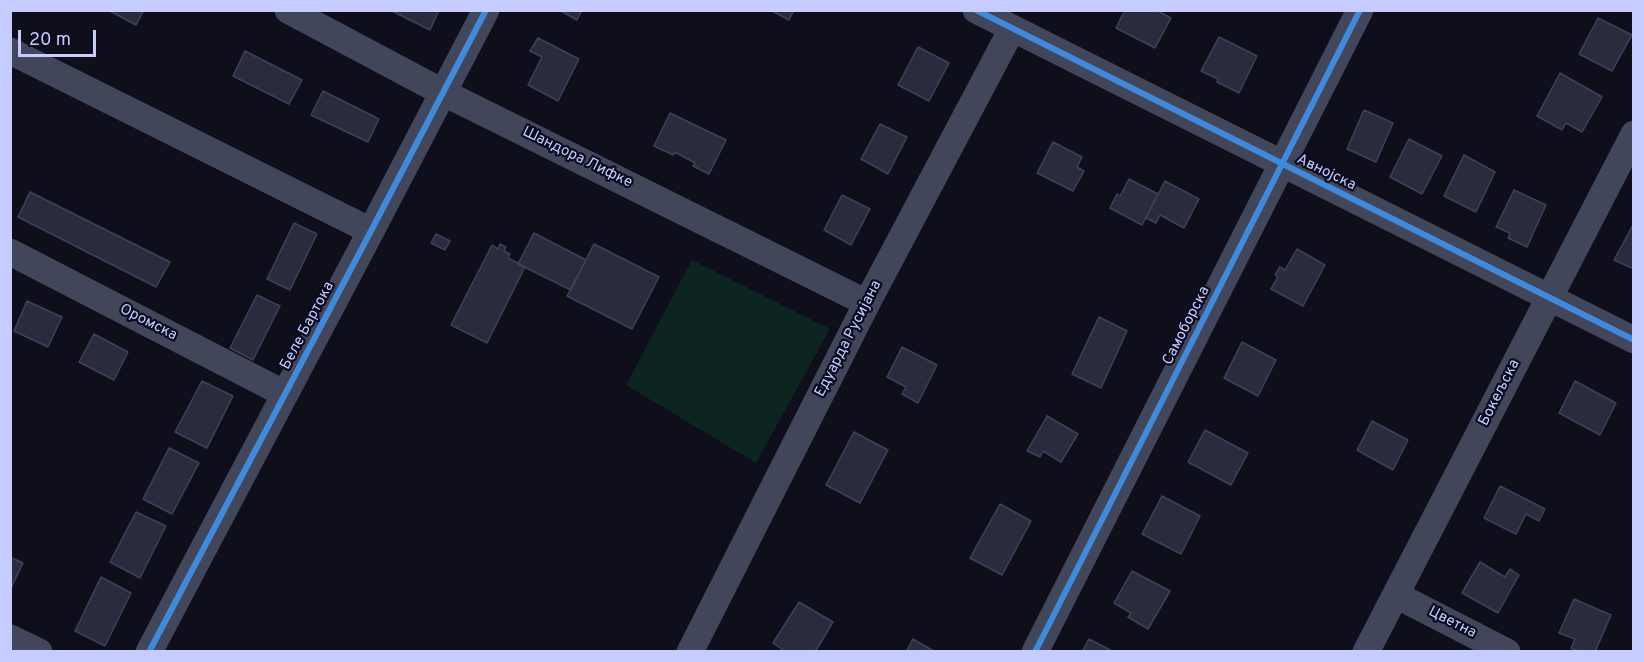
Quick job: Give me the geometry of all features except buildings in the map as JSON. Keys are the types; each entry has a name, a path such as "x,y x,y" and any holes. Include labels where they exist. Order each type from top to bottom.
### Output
{"street":[{"name":"Шандора Лифке","path":"288,10 442,92 867,303"},
{"name":"Беле Бартока","path":"149,651 486,10"},
{"name":"Авнојска","path":"976,10 1634,340"},
{"name":"Самоборска","path":"1035,651 1360,10"},
{"name":"Едуарда Русијана","path":"700,648 867,303 1012,29"},
{"path":"10,51 371,231"},
{"name":"Бокељска","path":"1366,651 1634,134"},
{"name":"Оромска","path":"10,252 285,394"},
{"name":"Цветна","path":"1396,595 1507,651"},
{"path":"10,638 39,651"}],"green space":[{"path":"692,260 830,329 756,463 626,385"}],"cycle path":[{"path":"149,652 486,10"},
{"path":"976,10 1634,340"},
{"path":"1035,652 1360,10"}]}
